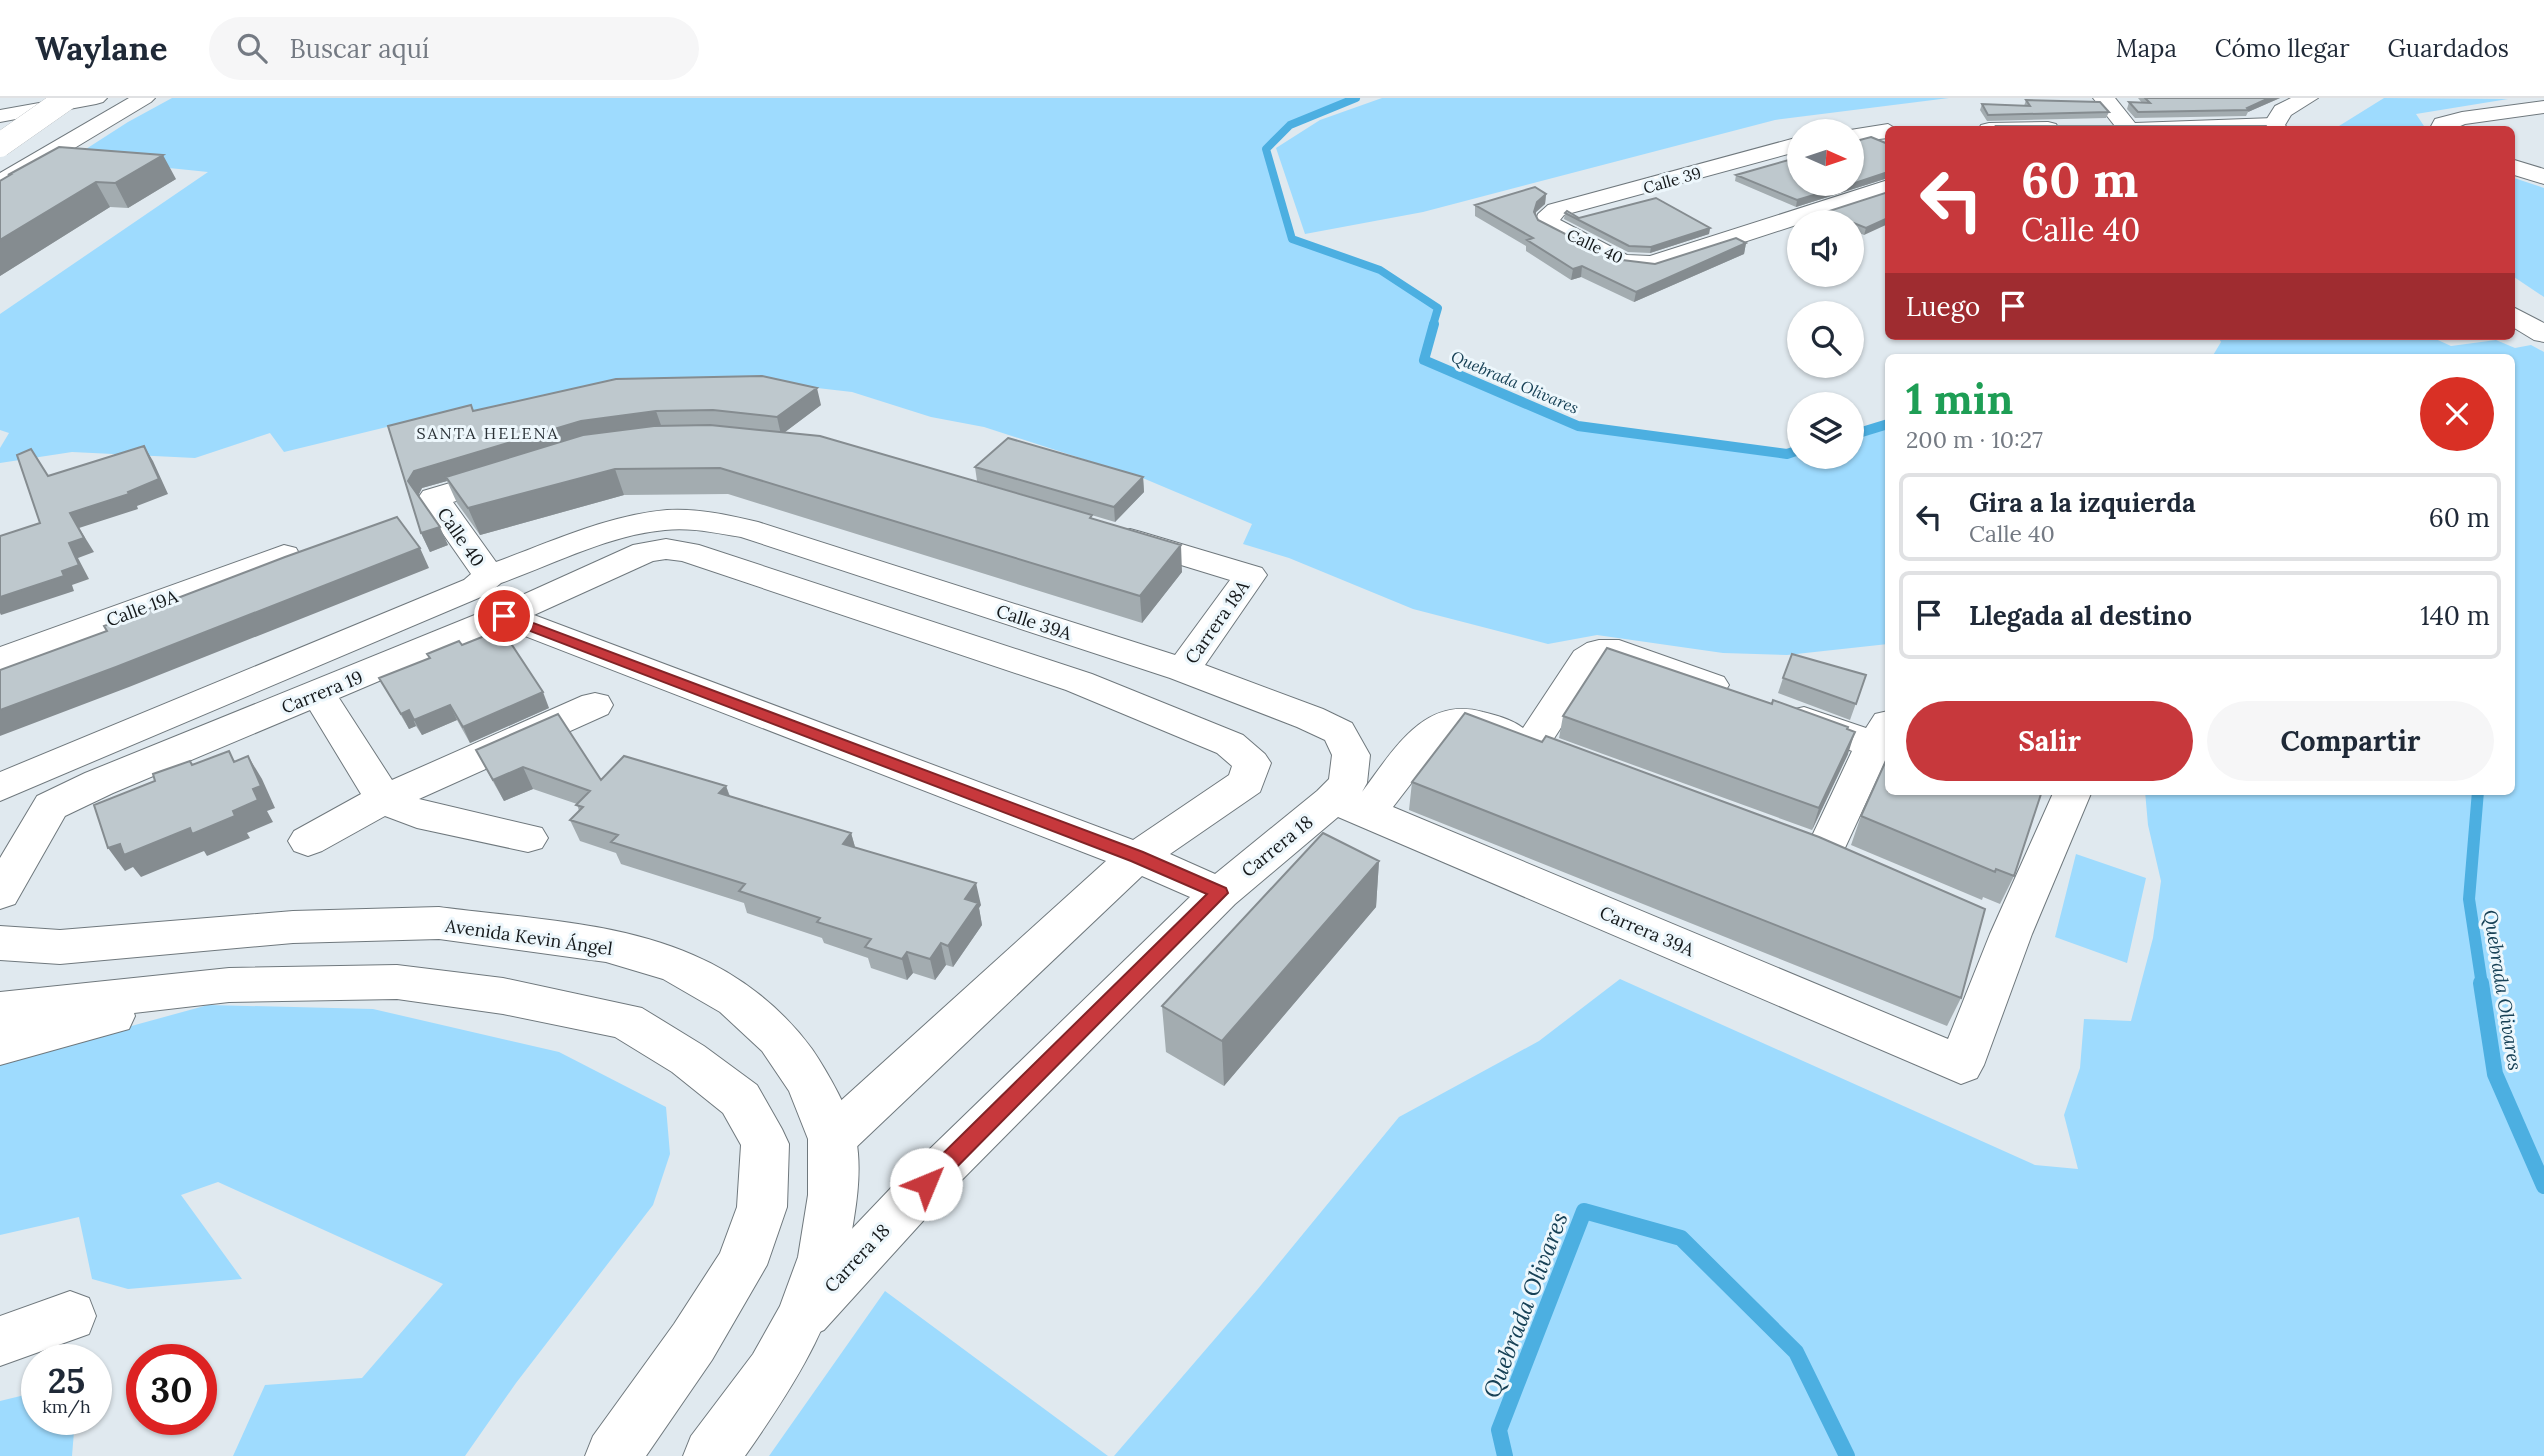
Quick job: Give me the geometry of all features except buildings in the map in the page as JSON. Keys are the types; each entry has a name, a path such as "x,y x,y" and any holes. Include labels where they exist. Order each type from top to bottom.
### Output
{"street":[{"path":"0,145 67,98"},
{"path":"0,116 98,98"},
{"path":"0,169 98,98"},
{"path":"0,183 144,98"},
{"path":"2104,98 2127,126"},
{"path":"2276,126 2283,111 2307,98"},
{"path":"2538,98 2544,105"},
{"path":"2442,126 2462,118 2544,105"},
{"path":"2227,107 2245,124"},
{"path":"2199,126 2266,126"},
{"path":"1864,134 1885,131"},
{"name":"Calle 39","path":"1546,219 1556,210 1787,147"},
{"path":"2515,167 2544,177"},
{"name":"Calle 40","path":"1546,219 1547,223 1622,262 1652,264 1885,188"},
{"path":"2515,316 2544,334"},
{"name":"Calle 40","path":"536,466 433,498 504,616 1137,857 1220,893"},
{"name":"Carrera 19","path":"10,783 482,581 634,525 667,520 693,536"},
{"name":"Calle 39A","path":"693,536 747,529 1183,670 1310,718 1339,732 1351,755"},
{"name":"Carrera 18A","path":"1102,531 1250,575 1183,670"},
{"path":"693,536 1079,682 1230,744 1252,763 1246,782 1137,857 832,1139"},
{"name":"Carrera 19","path":"51,806 99,783 504,616 645,552 666,549 693,536"},
{"name":"Calle 19A","path":"0,660 284,555"},
{"path":"1531,745 1587,659 1599,651 1619,651 1759,702 1881,733 1824,853"},
{"path":"318,694 384,799 417,814 528,838"},
{"path":"308,841 384,799 595,705"},
{"path":"1350,807 1435,728 1452,720 1476,722 1569,759"},
{"name":"Carrera 18","path":"802,1317 926,1184 1220,893 1350,807 1348,783 1351,755"},
{"path":"0,893 51,806 10,783"},
{"path":"1974,918 2011,934 2071,795"},
{"name":"Carrera 39A","path":"1350,807 1961,1065 2011,934"},
{"path":"1786,839 1861,869"},
{"name":"Avenida Kevin Ángel","path":"0,943 60,947 293,927 439,923 606,945 678,967 736,1000 778,1038 809,1083 832,1139 833,1195 823,1257 802,1317 772,1372 710,1456"},
{"path":"0,1010 229,985 397,982 503,996 626,1021 688,1059 740,1099 765,1144 762,1207 741,1265 693,1342 613,1456"},
{"path":"0,1046 229,985"},
{"path":"0,1341 70,1316"}],"shaded area":[{"path":"172,98 1356,98 1290,125 1266,149 1292,239 1380,270 1438,308 1424,360 1578,426 1787,454 1787,469 1864,469 1864,431 1885,425 1885,644 1787,655 1723,653 1597,635 1548,644 1413,609 1289,558 1243,544 1252,524 1145,479 984,427 931,417 852,392 765,382 569,393 395,425 284,452 270,433 195,458 72,452 0,463 0,448 9,433 0,430 0,314 208,172 72,158"},
{"path":"1382,98 1949,98 1775,120 1423,212 1305,234 1276,148 1320,120"},
{"path":"2384,98 2508,99 2416,114 2424,126 2339,126"},
{"path":"2515,178 2544,188 2544,297 2515,278"},
{"path":"2220,340 2438,340 2451,346 2496,340 2515,348 2531,345 2544,352 2544,1456 1114,1456 1257,1290 1399,1117 1539,1041 1620,979 2035,1165 2078,1169 2064,1115 2080,1068 2084,1019 2131,1021 2153,938 2161,881 2148,825 2145,795 2515,795 2515,354 2214,354"},
{"path":"2076,854 2146,878 2127,963 2055,937"},
{"path":"208,1005 373,1009 559,1052 666,1107 670,1154 653,1205 516,1383 465,1456 233,1456 265,1385 362,1378 443,1284 218,1182 181,1195 242,1279 128,1289 92,1279 79,1217 0,1235 0,1062"},
{"path":"885,1291 1108,1456 769,1456"},
{"path":"21,1396 21,1435 74,1435 72,1456 0,1456 0,1401"}],"waterway":[{"name":"Quebrada Olivares","path":"1356,98 1290,125 1266,149 1292,239 1380,270 1438,308 1433,325"},
{"name":"Quebrada Olivares","path":"1434,324 1424,360 1578,426 1787,454"},
{"name":"Quebrada Olivares","path":"1864,431 1885,425"},
{"name":"Quebrada Olivares","path":"2478,795 2469,899 2482,985"},
{"name":"Quebrada Olivares","path":"2481,983 2495,1074 2544,1186"},
{"name":"Quebrada Olivares","path":"1505,1456 1499,1430 1584,1211 1681,1238 1796,1352 1847,1456"}],"district":[{"name":"SANTA HELENA","path":"488,433"}],"route":[{"path":"504,616 1137,857 1220,893 926,1184"}]}
